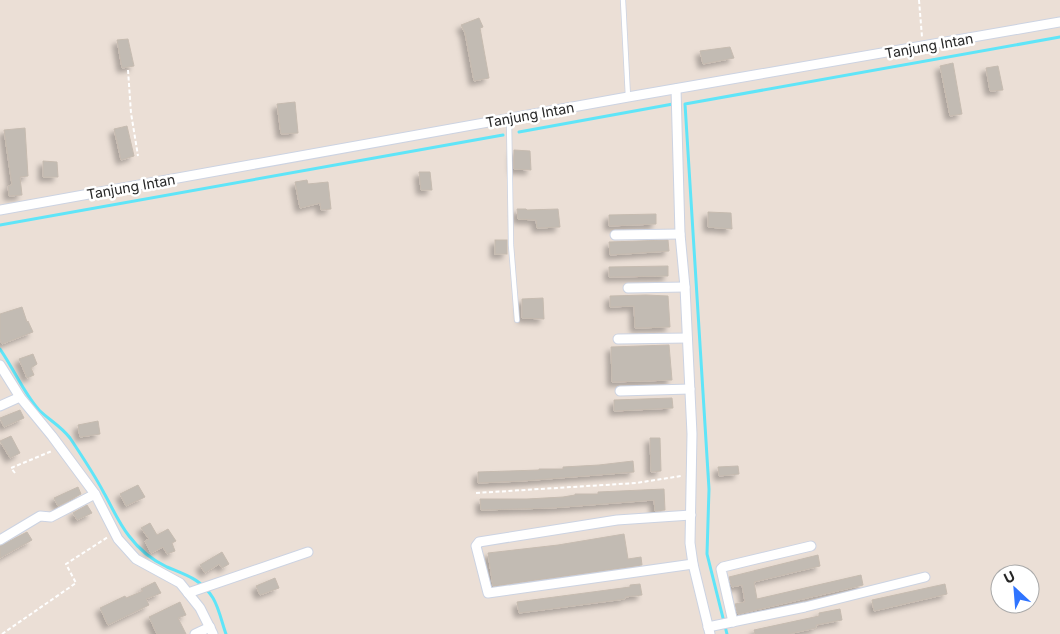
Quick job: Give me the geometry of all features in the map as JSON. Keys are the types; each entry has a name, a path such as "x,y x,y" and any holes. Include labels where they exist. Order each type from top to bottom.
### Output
{"street":[{"name":"Tanjung Intan","path":"0,210 628,97 1060,22"},
{"path":"676,89 680,234 685,287 690,389 690,543 693,564 711,629 731,622 805,607 925,578"},
{"path":"615,235 680,234"},
{"path":"628,288 685,287"},
{"path":"618,339 687,338"},
{"path":"0,365 20,397 61,447 95,494 118,539 136,559 180,583 200,608 211,631 195,634"},
{"path":"620,390 690,389"},
{"path":"0,406 20,397"},
{"path":"0,540 40,516 51,517 95,494"},
{"path":"691,516 617,520 479,542 476,546 488,594 693,564"},
{"path":"731,622 722,567 811,546"},
{"path":"188,592 308,552"}],"lane":[{"path":"623,0 628,97"},
{"path":"509,119 511,245 517,320"}],"path":[{"path":"919,0 923,47"},
{"path":"128,70 131,113 138,156"},
{"path":"15,473 11,468 61,447"},
{"path":"476,493 636,483 691,474"},
{"path":"2,634 76,583 66,564 115,534"}],"building":[{"path":"479,18 483,27 480,28 489,78 474,81 465,33 461,25"},
{"path":"128,39 134,66 122,68 117,40"},
{"path":"730,47 734,58 703,64 700,51"},
{"path":"953,63 962,114 950,116 940,66"},
{"path":"998,66 1003,90 990,91 986,68"},
{"path":"295,102 298,133 281,134 277,104"},
{"path":"127,126 134,156 121,160 114,129"},
{"path":"25,128 28,176 20,177 22,195 9,196 8,186 12,185 4,130"},
{"path":"514,150 530,151 531,170 514,169"},
{"path":"43,161 57,162 58,177 43,177"},
{"path":"419,172 430,172 432,190 421,190"},
{"path":"307,180 308,184 328,182 331,209 321,210 320,203 300,208 295,182"},
{"path":"517,209 558,209 560,227 537,228 536,220 518,219"},
{"path":"708,212 731,213 732,229 708,227"},
{"path":"656,214 656,224 609,226 609,215"},
{"path":"495,240 507,240 507,254 495,254"},
{"path":"668,240 669,251 610,255 609,242"},
{"path":"668,266 668,276 609,277 609,267"},
{"path":"610,296 668,296 670,327 635,328 634,306 610,307"},
{"path":"543,298 544,319 522,318 522,299"},
{"path":"22,307 33,332 2,344 0,339 0,314"},
{"path":"669,345 672,380 612,382 611,347"},
{"path":"33,354 37,364 31,368 34,375 27,378 19,359"},
{"path":"672,398 673,408 614,411 614,400"},
{"path":"20,410 24,418 4,427 0,418"},
{"path":"98,421 100,434 80,437 78,425"},
{"path":"11,436 20,453 10,458 0,441"},
{"path":"650,438 660,438 661,471 651,472"},
{"path":"633,461 634,472 478,483 478,472 563,469 563,467"},
{"path":"738,466 739,474 719,476 718,467"},
{"path":"138,485 145,497 126,506 120,494"},
{"path":"78,487 81,494 58,506 54,498"},
{"path":"664,489 665,510 655,511 654,500 551,508 481,510 480,499 527,499 563,497 575,494 598,494 598,492"},
{"path":"87,505 92,513 77,520 73,513"},
{"path":"150,523 157,535 168,529 176,541 172,543 175,551 167,554 163,547 151,553 145,541 149,539 141,528"},
{"path":"27,532 32,540 0,558 0,546"},
{"path":"624,534 628,559 641,557 642,565 493,586 488,553 558,545"},
{"path":"222,552 229,564 222,568 219,564 205,573 200,565"},
{"path":"818,555 820,566 754,582 757,599 861,575 863,585 738,614 735,604 745,602 742,585 732,587 729,577"},
{"path":"275,578 279,588 260,595 256,586"},
{"path":"155,582 161,593 146,599 149,605 108,625 100,608 125,596 126,598 143,591 141,589"},
{"path":"640,584 642,595 519,613 517,602 630,587 630,585"},
{"path":"945,584 947,594 874,611 872,600"},
{"path":"180,602 186,615 178,618 186,634 157,634 149,617"},
{"path":"840,609 842,620 816,625 816,628 788,634 755,634 754,630 819,616 819,613"}],"waterway":[{"path":"727,634 707,554 709,489 685,104 1060,37"},
{"path":"519,132 673,104"},
{"path":"0,225 503,135"},
{"path":"0,349 33,403 70,438 129,536 156,561 193,578 203,586 215,602 226,634"}]}
